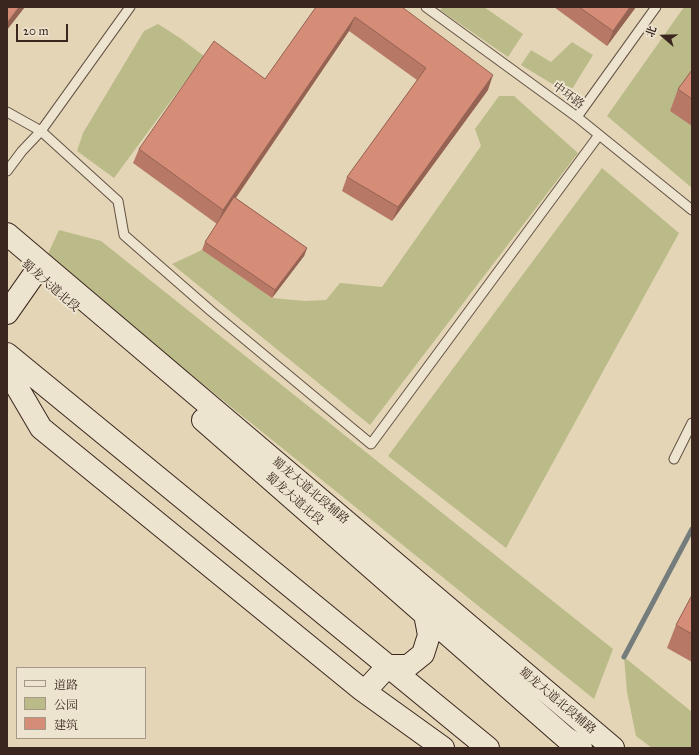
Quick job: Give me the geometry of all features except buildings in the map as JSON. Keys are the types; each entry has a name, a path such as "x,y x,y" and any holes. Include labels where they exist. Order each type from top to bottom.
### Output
{"main road":[{"name":"蜀龙大道北段辅路","path":"7,234 431,606 613,748"},
{"name":"蜀龙大道北段","path":"7,250 431,606 566,738 581,748"},
{"path":"7,313 35,273"},
{"path":"7,354 488,748"},
{"path":"7,370 41,428 365,691 443,748"},
{"path":"365,691 388,666 408,666 422,654 429,636 431,606"}],"lane":[{"path":"7,171 22,151 41,130 130,7"},
{"name":"中环路","path":"426,7 577,118 692,210"},
{"path":"577,118 656,7"},
{"path":"7,112 41,130 118,201 124,235 211,311 371,444 599,135"},
{"path":"674,459 692,424"}],"green space":[{"path":"443,7 484,7 523,34 508,57 440,10"},
{"path":"684,7 692,7 692,188 607,116"},
{"path":"158,24 204,56 114,178 77,151 83,133 144,31"},
{"path":"572,42 593,55 569,94 521,65 531,50 551,62"},
{"path":"499,96 514,96 578,153 370,425 172,264 202,250 272,298 305,301 326,300 340,283 382,287 481,146 475,129"},
{"path":"602,168 679,233 506,548 388,456"},
{"path":"59,230 101,241 613,649 594,699 46,258"},
{"path":"624,657 692,712 692,748 652,748 636,736 627,692"}],"waterway":[{"path":"624,657 692,529"}]}
